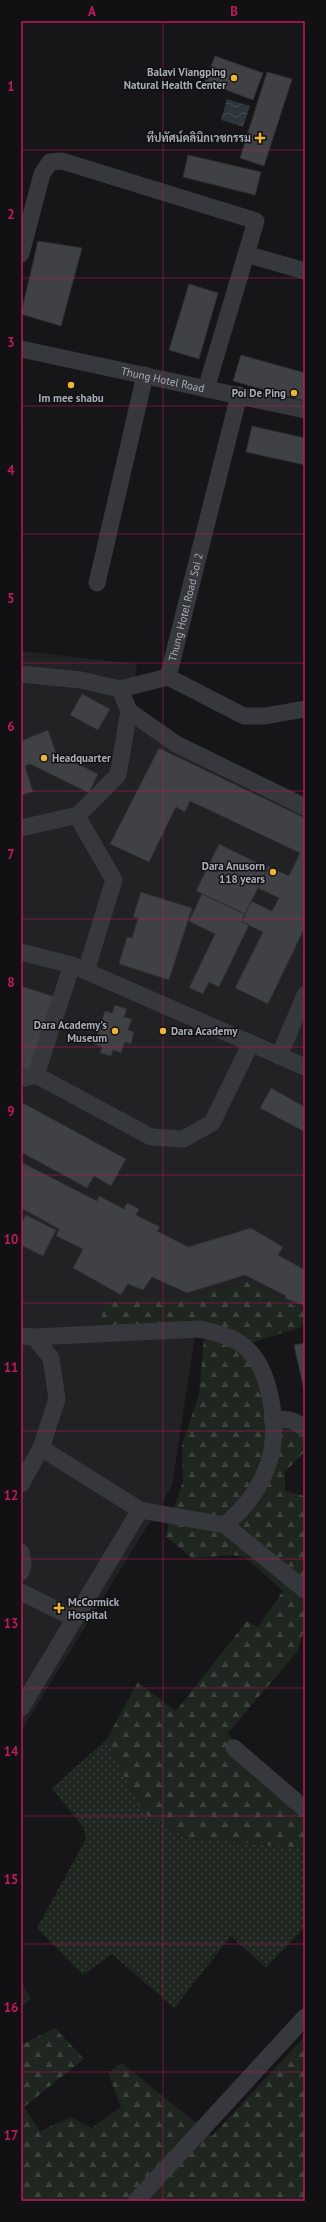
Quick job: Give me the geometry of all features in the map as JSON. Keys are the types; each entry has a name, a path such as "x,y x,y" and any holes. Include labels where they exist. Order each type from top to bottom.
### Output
{"street":[{"path":"21,254 42,174 50,162 62,161 256,221 206,388"},
{"path":"246,254 305,271"},
{"name":"Thung Hotel Road","path":"21,349 305,410"},
{"path":"97,583 145,376"},
{"name":"Thung Hotel Road Soi 2","path":"239,395 168,676 244,716 265,716 305,709"},
{"path":"21,674 81,680 120,689 168,676"},
{"path":"21,828 77,816 118,775 129,711 120,689"},
{"path":"129,711 176,744 305,807"},
{"path":"77,816 114,880 79,968 28,1076 151,1137 183,1139 212,1123 251,1043"},
{"path":"21,952 79,968 305,1067"},
{"path":"279,1056 305,995"},
{"path":"28,1337 200,1329 226,1336 249,1350 262,1369 271,1402 272,1449 262,1477 250,1500 225,1525"},
{"path":"21,1484 41,1448 57,1399 51,1358 28,1337"},
{"path":"272,1419 298,1422 305,1429"},
{"path":"41,1448 140,1510 225,1525 305,1590"},
{"path":"21,1708 140,1510"},
{"path":"21,1552 23,1564 21,1572"},
{"path":"21,1592 75,1618"},
{"path":"234,1748 305,1809"},
{"path":"136,2201 305,2017"}],"shaded area":[{"name":"Dara Academy","path":"21,651 137,664 131,701 172,736 305,802 305,1320 195,1335 172,1486 21,1731"}],"green space":[{"path":"251,1281 305,1312 305,1326 250,1343 277,1425 305,1419 305,1451 285,1472 285,1491 305,1496 305,1627 297,1652 227,1734 305,1800 305,1848 188,1838 142,1812 106,1740 138,1682 176,1711 247,1621 258,1627 283,1591 245,1557 233,1555 192,1558 165,1536 183,1481 182,1445 199,1394 204,1339 100,1323 105,1303 193,1297"},
{"path":"106,1740 142,1812 187,1838 305,1848 305,1927 266,1968 231,1936 174,2008 112,1954 83,1975 37,1928 86,1839 83,1827 52,1788"},
{"path":"21,1982 31,1998 21,2007"},
{"path":"55,2028 84,2059 24,2107 40,2131 71,2117 92,2128 121,2107 108,2073 122,2063 212,2136 305,2036 305,2201 21,2201 21,2045"}],"water":[{"path":"227,99 250,106 243,127 221,120"}],"building":[{"name":"Balavi Viangping Natural Health Center","path":"215,56 263,73 253,100 205,82"},
{"name":"ทีปทัศน์คลินิกเวชกรรม","path":"267,72 292,79 264,166 240,158"},
{"path":"188,155 261,172 255,195 183,177"},
{"path":"38,241 82,248 61,326 21,314"},
{"path":"189,284 218,293 199,359 169,350"},
{"path":"241,355 305,373 305,401 233,381"},
{"path":"252,426 305,438 305,465 246,452"},
{"path":"82,694 110,709 98,730 70,715"},
{"name":"Headquarter","path":"48,730 56,753 98,774 89,793 30,764 25,766 33,792 21,795 21,741"},
{"name":"Dara Anusorn 118 years","path":"159,748 305,818 305,927 268,1004 235,988 263,932 242,922 251,901 272,911 279,898 258,888 268,866 289,876 300,853 190,801 185,812 176,807 149,862 110,844"},
{"path":"219,844 268,868 245,914 196,891"},
{"path":"141,892 192,908 169,980 119,964 127,937 132,938 138,918 133,917"},
{"path":"202,894 245,914 242,922 249,925 219,987 209,982 203,994 189,988 215,934 189,921"},
{"path":"21,986 55,997 31,1074 21,1071"},
{"name":"Dara Academy's Museum","path":"115,1005 127,1009 124,1017 132,1019 128,1030 134,1032 131,1044 125,1042 121,1053 113,1050 111,1056 100,1053 102,1047 94,1044 105,1011 112,1013"},
{"path":"271,1088 305,1107 305,1132 260,1108"},
{"path":"21,1102 126,1159 111,1186 94,1176 87,1188 21,1152"},
{"path":"21,1162 97,1201 99,1196 124,1209 127,1203 139,1209 136,1215 160,1227 157,1231 188,1247 251,1228 283,1247 278,1255 305,1270 305,1306 285,1298 286,1296 245,1275 187,1293 152,1277 143,1290 128,1284 121,1295 73,1268 83,1249 56,1236 59,1229 21,1208"},
{"path":"26,1215 56,1230 43,1256 21,1245 21,1224"},
{"path":"305,1343 305,1394 294,1345"}],"place":[{"name":"Balavi Viangping Natural Health Center","path":"234,78"},
{"name":"ทีปทัศน์คลินิกเวชกรรม","path":"260,138"},
{"name":"Im mee shabu","path":"71,385"},
{"name":"Poi De Ping","path":"294,393"},
{"name":"Headquarter","path":"44,758"},
{"name":"Dara Anusorn 118 years","path":"273,872"},
{"name":"Dara Academy's Museum","path":"115,1031"},
{"name":"Dara Academy","path":"163,1031"},
{"name":"McCormick Hospital","path":"59,1608"}]}
